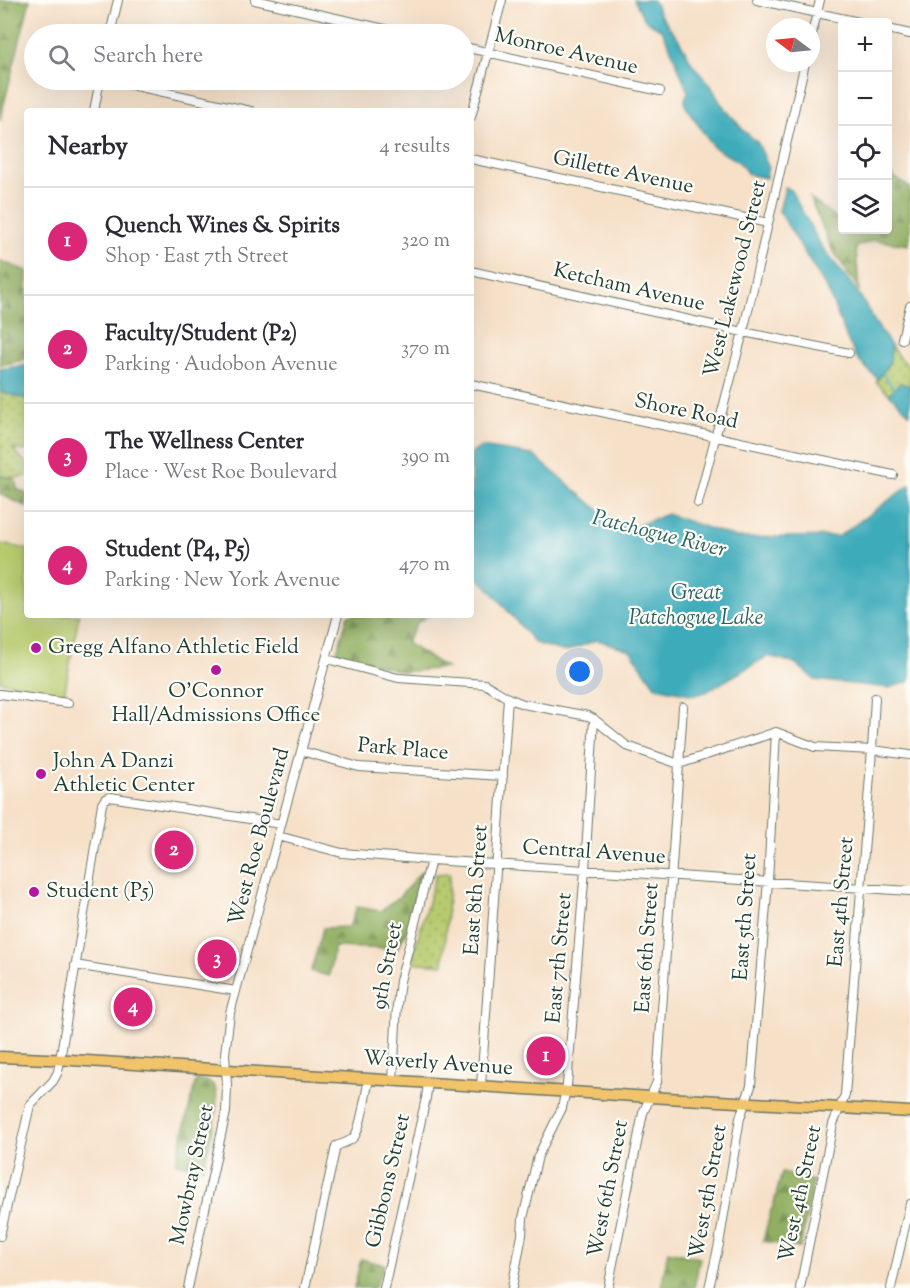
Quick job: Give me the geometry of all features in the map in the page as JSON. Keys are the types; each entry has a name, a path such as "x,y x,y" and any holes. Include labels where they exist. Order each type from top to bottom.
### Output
{"main road":[{"name":"Waverly Avenue","path":"0,1057 910,1112"}],"street":[{"path":"112,24 118,0"},
{"path":"255,0 362,24"},
{"path":"473,108 502,0"},
{"path":"757,0 840,18"},
{"path":"816,18 820,0"},
{"path":"892,30 910,34"},
{"name":"Monroe Avenue","path":"474,50 660,91"},
{"name":"West Lakewood Street","path":"698,503 743,332 803,72"},
{"path":"95,108 98,90"},
{"path":"154,90 237,108"},
{"name":"Gillette Avenue","path":"474,160 768,223"},
{"name":"Ketcham Avenue","path":"474,272 743,332 849,353"},
{"path":"902,339 910,306"},
{"name":"Shore Road","path":"474,385 893,476"},
{"name":"West Roe Boulevard","path":"226,1069 227,1031 236,991 337,618"},
{"path":"327,659 398,678 485,684 523,704 588,716 627,746 679,764 776,732 815,747 910,755"},
{"path":"0,694 68,703"},
{"name":"East 8th Street","path":"481,1086 508,698"},
{"name":"East 4th Street","path":"839,1108 845,1091 875,698"},
{"name":"East 6th Street","path":"650,1097 657,1082 682,707"},
{"name":"East 7th Street","path":"512,1288 538,1156 562,1108 566,1092 585,870 594,719"},
{"name":"East 5th Street","path":"745,1103 751,1086 768,881 776,732"},
{"name":"Park Place","path":"301,751 359,767 502,776"},
{"path":"0,1236 30,1105 53,1081 58,1072 102,804 110,797 281,824"},
{"name":"Central Avenue","path":"278,836 342,853 910,891"},
{"name":"9th Street","path":"393,1080 400,981 431,860"},
{"path":"75,964 236,991"},
{"name":"Mowbray Street","path":"188,1288 226,1113 226,1069"},
{"path":"305,1288 336,1146 354,1137 369,1079"},
{"name":"Gibbons Street","path":"384,1288 428,1083"},
{"name":"West 6th Street","path":"608,1288 643,1110 650,1097"},
{"name":"West 5th Street","path":"710,1288 740,1118 745,1103"},
{"name":"West 4th Street","path":"800,1288 833,1124 839,1108"},
{"path":"891,1288 910,1204"}],"green space":[{"path":"0,0 30,0 0,120"},
{"path":"892,176 910,188 908,245 874,240 856,247 859,290 832,249 810,198 838,219 838,234 892,234"},
{"path":"0,261 24,270 24,360 0,364"},
{"path":"891,346 900,359 910,366 910,386 900,383 889,394 876,382 887,366"},
{"path":"0,392 24,398 24,451 13,449 24,461 24,476 0,476"},
{"path":"0,476 15,478 17,489 24,492 24,506 0,494"},
{"name":"Gregg Alfano Athletic Field","path":"0,544 24,548 24,618 78,618 64,695 0,681"},
{"path":"347,618 424,618 417,623 406,643 446,668 403,672 337,652"},
{"path":"422,871 406,933 397,949 334,947 329,976 311,971 323,928 349,927 357,907 381,911 400,896"},
{"path":"450,873 443,965 411,962 436,874"},
{"path":"196,1080 210,1082 213,1085 217,1101 214,1125 203,1168 176,1163"},
{"path":"782,1172 813,1181 800,1248 763,1241"},
{"path":"668,1251 700,1258 694,1288 661,1288"},
{"path":"361,1259 385,1265 374,1288 354,1288"}],"water":[{"path":"634,0 653,0 693,65 710,84 720,102 743,130 758,143 768,166 766,178 748,174 739,162 713,147 686,107 685,99 688,92 662,30 645,20"},
{"path":"785,187 790,189 822,247 859,294 891,346 890,362 878,379 855,355 828,291 779,211"},
{"path":"24,365 24,398 0,392 0,369"},
{"path":"900,383 910,386 910,414 889,394"},
{"name":"Great Patchogue Lake","path":"481,447 533,455 606,516 631,528 667,514 737,538 839,536 910,485 910,681 889,688 815,680 795,663 768,656 706,692 695,695 656,687 630,650 597,640 565,652 535,643 487,586 474,576 474,452"}],"waterway":[{"path":"882,372 894,389"}],"place":[{"name":"Gregg Alfano Athletic Field","path":"36,648"},
{"name":"O'Connor Hall/Admissions Office","path":"216,670"},
{"name":"John A Danzi Athletic Center","path":"41,774"},
{"name":"Faculty/Student (P2)","path":"174,850"},
{"name":"Student (P5)","path":"34,892"},
{"name":"The Wellness Center","path":"217,959"},
{"name":"Student (P4, P5)","path":"133,1007"},
{"name":"Quench Wines & Spirits","path":"546,1056"}],"water label":[{"name":"Patchogue River","path":"659,535"}]}
